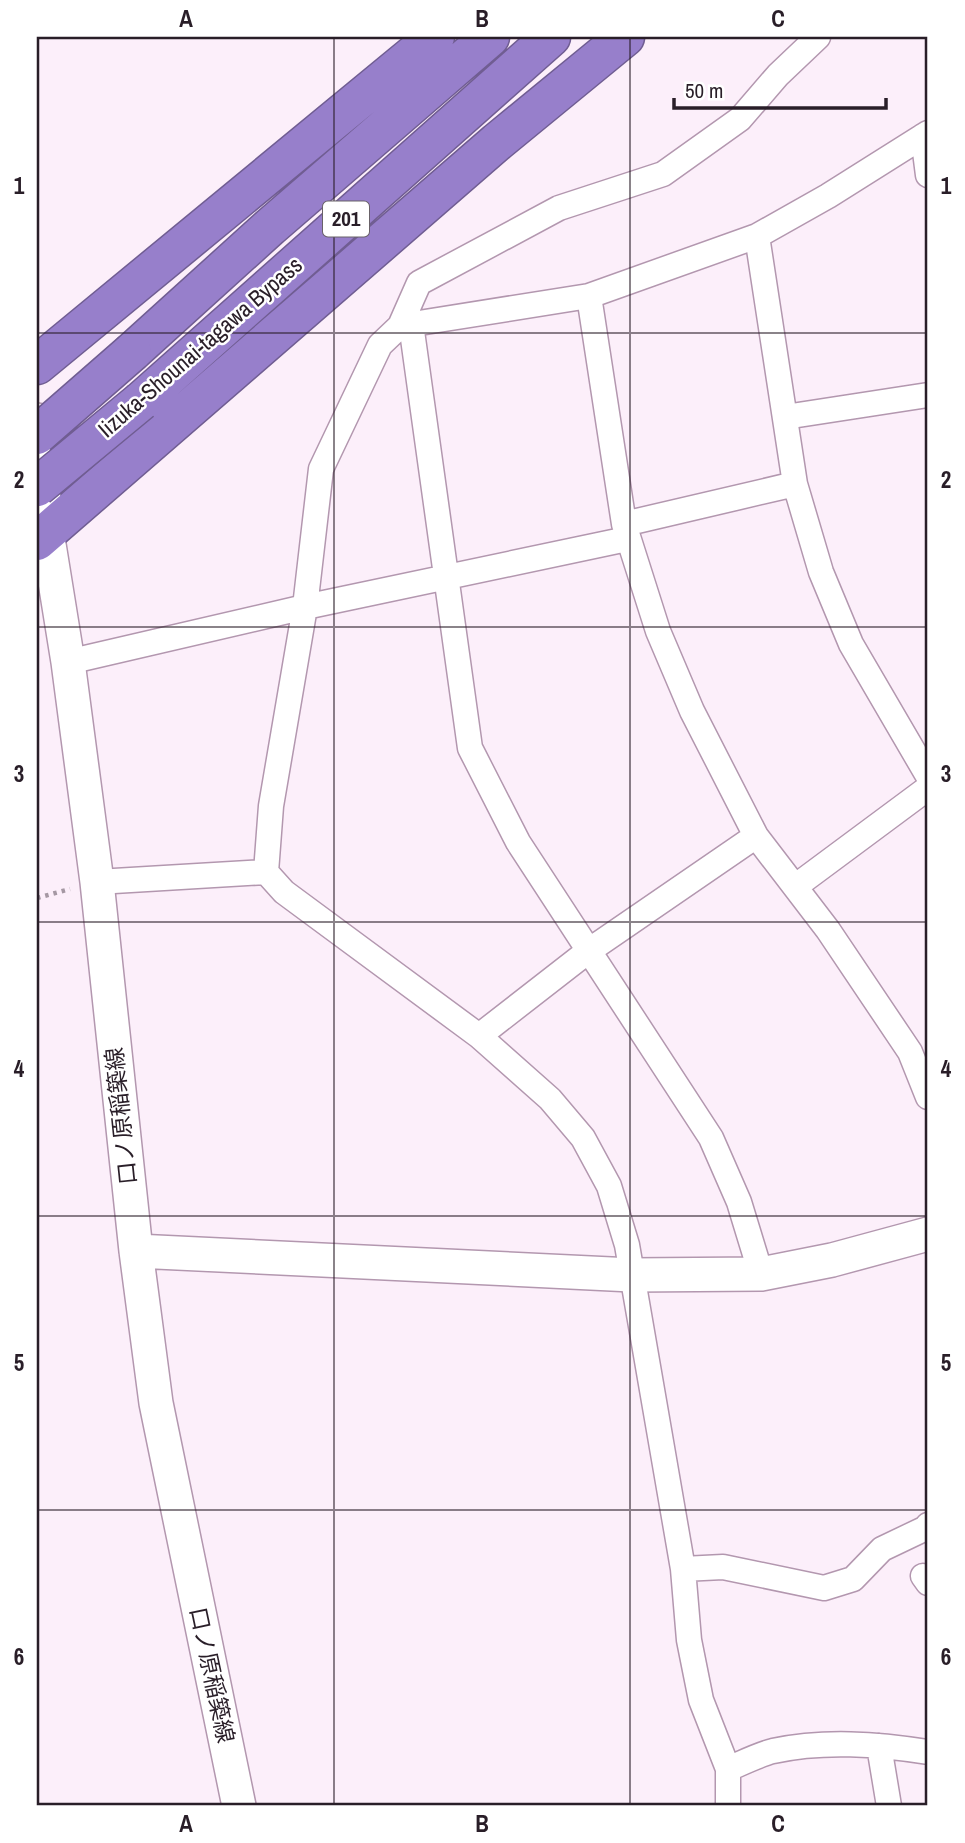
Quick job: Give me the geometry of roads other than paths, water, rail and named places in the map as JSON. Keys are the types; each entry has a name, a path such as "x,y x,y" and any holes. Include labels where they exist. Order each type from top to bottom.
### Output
{"highway":[{"path":"37,365 435,37"},
{"name":"Iizuka-Shounai-tagawa Bypass","path":"37,435 270,227 490,37"},
{"name":"Iizuka-Shounai-tagawa Bypass","path":"37,487 141,401 551,37"},
{"path":"42,537 497,142 625,37"}],"main road":[{"name":"口ノ原稲築線","path":"37,420 42,537 68,662 97,882 135,1251 156,1403 239,1806"},
{"path":"135,1251 632,1275 761,1274 832,1260 928,1234"}],"street":[{"path":"761,1274 739,1202 711,1138 518,842 470,748 447,576 405,325 419,283 559,208 663,174 740,119 778,75 818,37"},
{"path":"728,1806 728,1769 701,1700 689,1640 683,1569 628,1245 609,1186 583,1138 550,1099 479,1036 284,892 266,872 271,806 304,607 321,469 380,345 405,325 589,296 757,236 828,196 925,135 928,175"},
{"path":"757,236 795,484 821,572 851,644 928,776"},
{"path":"589,296 625,531 658,631 692,711 755,836 796,886 909,1052 928,1097"},
{"path":"785,416 928,395"},
{"path":"68,662 447,576 795,484"},
{"path":"796,886 928,788"},
{"path":"479,1036 587,951 755,836"},
{"path":"97,882 266,872"},
{"path":"683,1569 723,1567 824,1588 853,1579 881,1549 928,1525"},
{"path":"728,1769 771,1752 822,1744 879,1746 928,1752"},
{"path":"879,1746 889,1806"}]}
